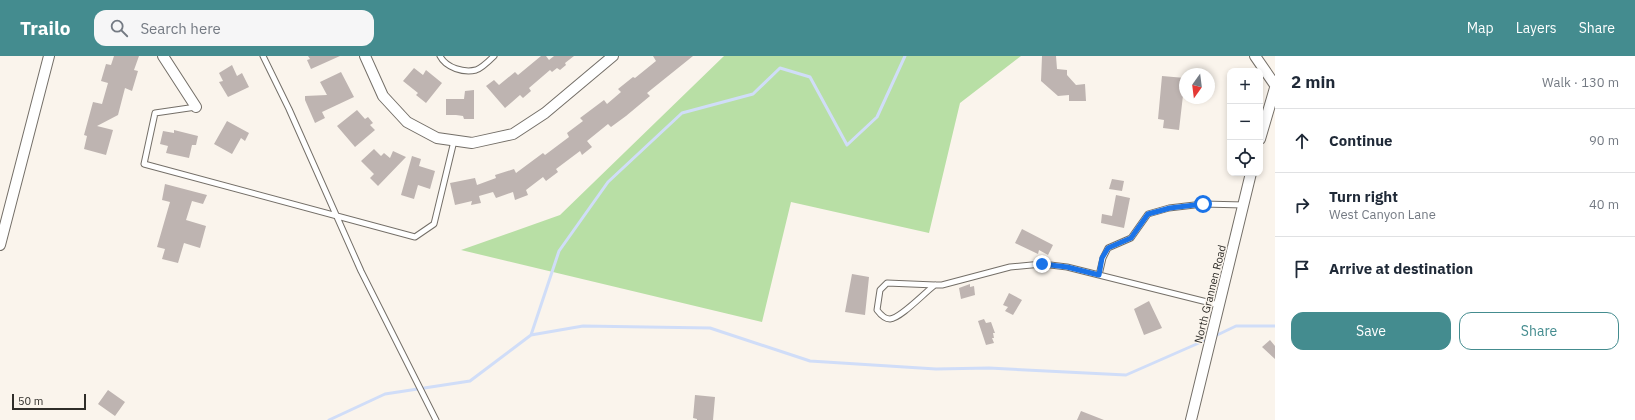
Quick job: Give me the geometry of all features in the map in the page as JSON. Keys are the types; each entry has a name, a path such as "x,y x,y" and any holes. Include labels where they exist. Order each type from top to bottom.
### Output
{"street":[{"path":"0,245 49,56"},
{"path":"163,56 196,107"},
{"path":"365,56 383,96 407,122 437,138 472,143 513,134 545,113 613,56"},
{"path":"1255,56 1275,85"},
{"path":"1263,129 1275,88"},
{"name":"North Grannen Road","path":"1191,420 1250,176"}],"lane":[{"path":"263,56 361,270 436,420"},
{"path":"440,56 441,59 455,70 477,70 494,56"},
{"path":"196,107 155,113 144,164 416,237 434,224 454,141"},
{"path":"1099,275 1102,258 1108,248 1131,238 1148,214 1170,208 1203,204 1244,205"},
{"path":"935,285 900,314 890,319 883,317 877,310 880,290 887,283 942,285 1010,266 1042,264 1067,267 1219,305"}],"green space":[{"path":"724,56 1021,56 960,103 929,233 791,202 762,322 461,250 560,215"}],"building":[{"path":"114,56 139,56 134,70 138,71 132,91 125,88 118,115 97,126 113,130 106,155 84,149 87,136 84,135 93,102 102,104 108,83 101,81 106,64 111,65"},
{"path":"308,56 340,56 311,69 307,60 310,59"},
{"path":"541,56 546,56 549,60 554,56 574,56 565,63 566,65 560,70 557,68 552,72 550,70 529,88 531,91 523,98 520,95 505,108 486,86 494,80 499,85 515,72 518,75"},
{"path":"653,56 693,56 647,93 650,96 626,116 611,127 608,124 587,141 592,147 582,155 580,151 556,169 558,172 546,181 543,177 526,190 528,195 515,200 513,192 496,198 493,192 479,196 481,203 471,205 472,201 455,205 450,183 475,178 477,185 496,178 495,175 514,169 516,173 543,153 545,155 569,137 567,133 583,121 580,118 604,100 607,104 621,92 618,89 633,77 635,78 656,61"},
{"path":"1042,56 1056,56 1057,69 1067,70 1067,75 1076,85 1085,84 1086,101 1069,101 1069,95 1058,96 1041,81"},
{"path":"232,65 237,76 242,73 249,87 228,97 219,82 223,81 219,73"},
{"path":"414,68 423,75 426,70 442,83 426,103 416,95 418,93 403,81"},
{"path":"341,72 354,97 322,112 325,118 315,123 305,100 305,96 327,95 320,82"},
{"path":"1162,76 1179,77 1179,104 1182,104 1179,130 1163,128 1164,120 1158,119"},
{"path":"474,90 474,119 464,119 463,116 456,115 446,115 446,99 464,99 465,91"},
{"path":"357,110 365,119 368,117 373,123 370,125 375,130 355,147 337,126"},
{"path":"227,121 249,133 245,141 241,138 232,154 214,144"},
{"path":"174,130 198,136 196,145 192,145 189,158 166,153 168,146 160,144 163,131 174,133"},
{"path":"374,149 381,156 384,153 390,158 393,151 406,157 378,186 370,178 374,174 361,161"},
{"path":"412,156 421,159 419,166 435,171 430,189 418,185 414,199 401,195"},
{"path":"1112,179 1124,181 1122,191 1109,189"},
{"path":"165,184 207,195 203,204 192,201 186,220 206,226 200,248 184,243 178,263 162,259 165,249 157,247 170,202 162,200"},
{"path":"1116,195 1130,198 1124,228 1101,223 1102,214 1112,216"},
{"path":"1022,229 1053,245 1048,255 1039,250 1038,254 1015,243"},
{"path":"852,274 869,277 865,315 845,312"},
{"path":"970,284 970,287 974,286 975,295 961,299 959,288"},
{"path":"1009,293 1022,300 1013,315 1005,311 1008,307 1003,305"},
{"path":"1149,301 1162,328 1144,335 1134,309"},
{"path":"984,319 986,323 991,322 995,333 993,333 994,338 992,338 994,343 986,345 978,321"},
{"path":"1270,340 1275,346 1275,359 1262,347"},
{"path":"108,390 125,402 115,416 98,404"},
{"path":"695,395 715,397 713,420 697,420 693,418"},
{"path":"1081,411 1104,420 1077,420"}],"waterway":[{"path":"329,420 385,394 470,381 531,335 559,251 608,182 682,113 753,94 780,68 810,77 847,145 877,117 905,56"},
{"path":"531,335 583,326 710,328 810,361 936,369 989,368 1126,375 1208,339"},
{"path":"1213,337 1236,326 1275,326"}],"route":[{"path":"1042,264 1067,267 1099,275 1102,258 1108,248 1131,238 1148,214 1170,208 1203,204"}]}
